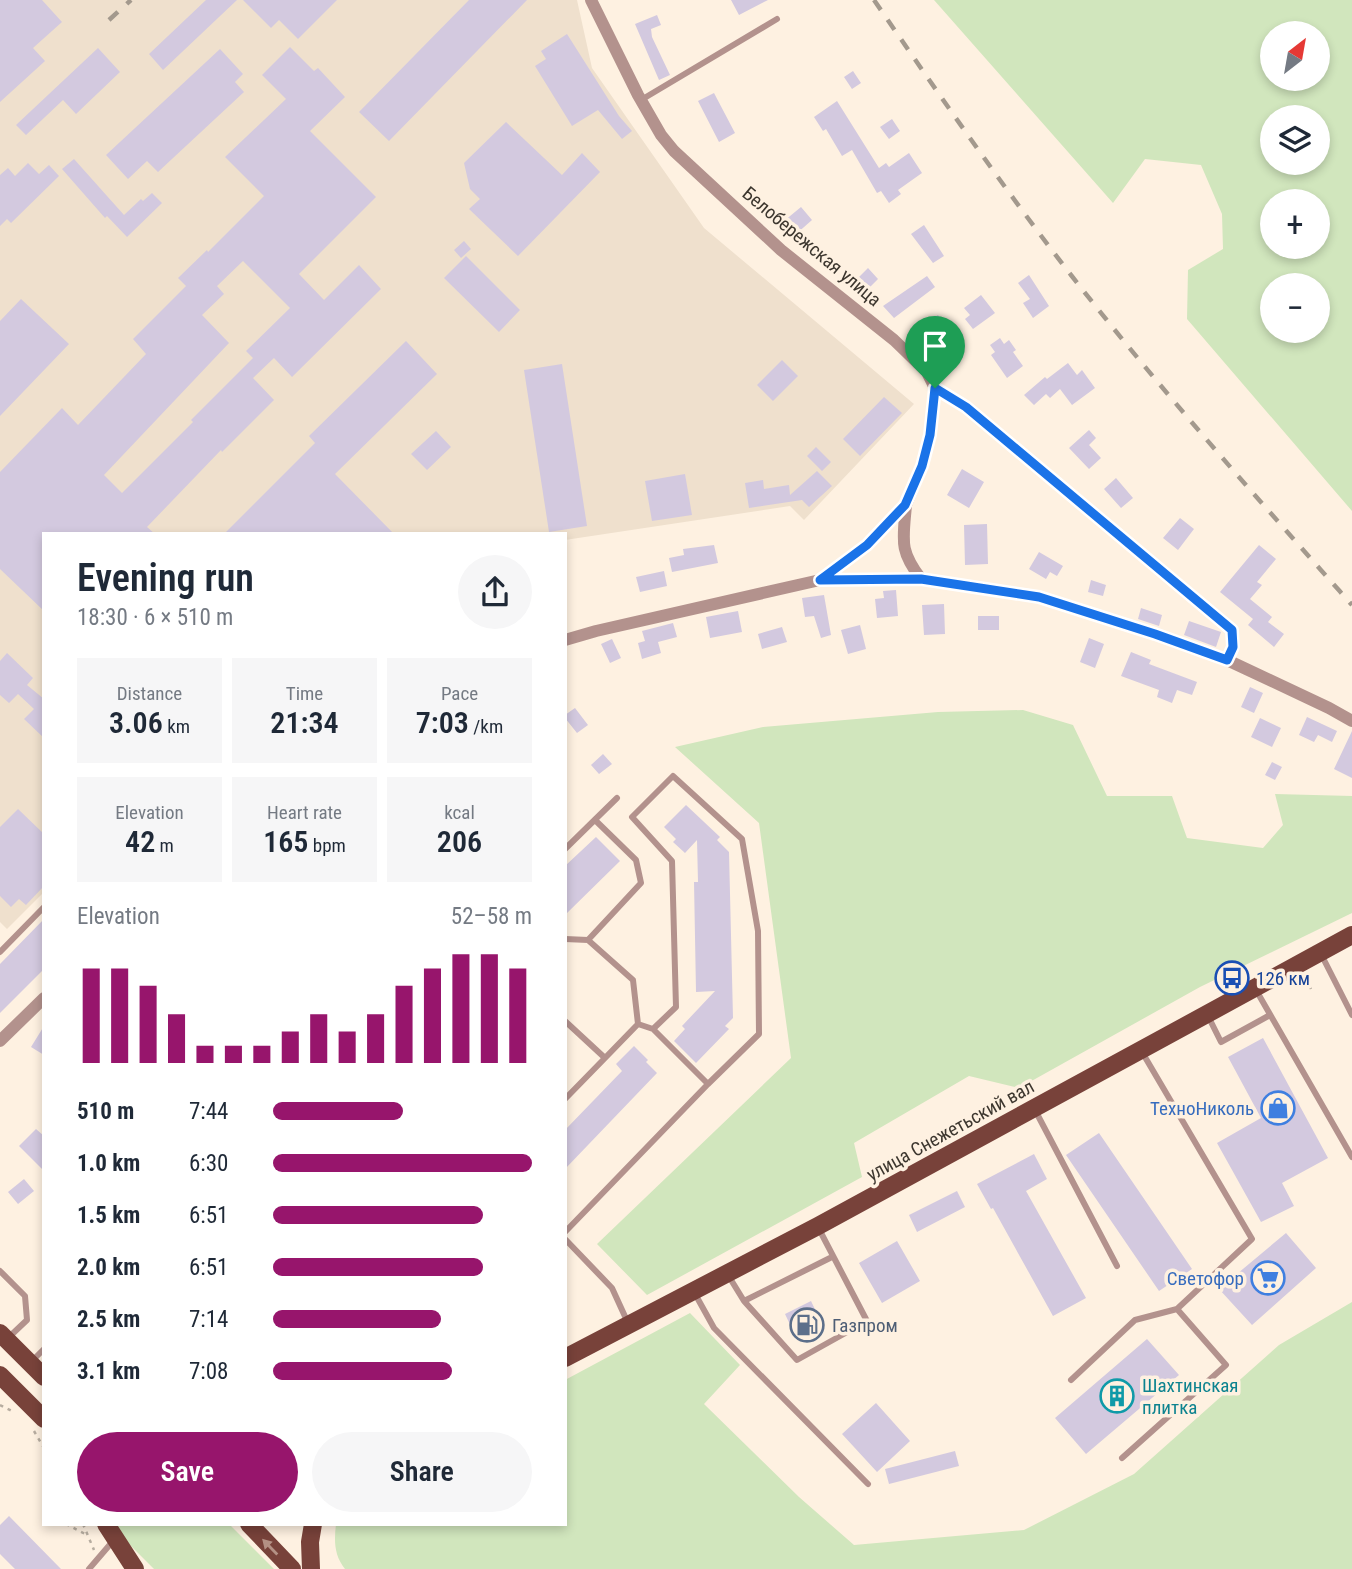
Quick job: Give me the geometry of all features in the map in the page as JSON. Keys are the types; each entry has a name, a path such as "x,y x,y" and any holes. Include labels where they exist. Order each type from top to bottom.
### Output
{"main road":[{"name":"улица Снежетьский вал","path":"567,1357 818,1226 1352,935"},
{"path":"4,1336 42,1375"},
{"path":"0,1375 42,1417"},
{"path":"251,1526 292,1569"},
{"path":"311,1569 313,1526"},
{"path":"110,1532 135,1569"}],"street":[{"name":"Белобережская улица","path":"592,0 641,100 661,135 674,151 781,250 894,340 927,372 935,388"},
{"path":"820,580 867,545 905,505 922,466 930,435 935,388"},
{"path":"905,505 903,542 907,562 921,579"},
{"path":"567,639 820,580 921,579 1039,597 1155,634 1227,660 1352,721"},
{"path":"0,1041 42,1000"}],"lane":[{"path":"641,100 777,19"},
{"path":"935,388 966,407 1232,630 1233,647 1227,660"},
{"path":"567,1230 708,1083 759,1034 758,931 742,839 673,776 632,817 672,861 676,1007 653,1029"},
{"path":"567,847 617,798"},
{"path":"588,940 641,883 636,860 595,820"},
{"path":"0,952 42,909"},
{"path":"567,939 588,940 633,980 638,1024 567,1098"},
{"path":"1320,953 1352,1015"},
{"path":"1255,989 1352,1157"},
{"path":"1207,1014 1221,1042 1270,1015"},
{"path":"567,1023 606,1058"},
{"path":"638,1024 653,1029 708,1083"},
{"path":"1071,1380 1135,1320 1177,1309 1252,1239 1141,1050"},
{"path":"1034,1108 1117,1266"},
{"path":"727,1273 744,1301 797,1360 867,1321 818,1226"},
{"path":"567,1241 612,1288 628,1324"},
{"path":"744,1301 832,1257"},
{"path":"0,1271 25,1296 27,1320 4,1336"},
{"path":"693,1291 714,1328 868,1484"},
{"path":"1122,1458 1226,1366 1177,1309"},
{"path":"30,1363 42,1351"},
{"path":"89,1569 98,1559 110,1532"}],"path":[{"path":"70,1526 87,1535"},
{"path":"84,1526 98,1559"}],"shaded area":[{"path":"0,0 577,0 592,68 704,228 914,404 804,520 790,506 567,540 567,532 42,532 42,894 7,929 0,922"}],"green space":[{"path":"934,0 1352,0 1352,511 1187,319 1188,270 1223,249 1222,214 1201,165 1145,159 1113,203"},
{"path":"1023,710 1073,725 1107,796 1172,796 1187,838 1263,848 1283,825 1275,794 1352,796 1352,913 1200,987 1019,1088 969,1076 854,1143 862,1177 647,1295 597,1244 791,1058 759,823 675,747 763,727 938,712"},
{"path":"1352,1302 1352,1569 345,1569 337,1553 336,1526 567,1526 567,1379 690,1313 740,1365 704,1404 799,1497 854,1545 1024,1530 1134,1474 1279,1345"},
{"path":"115,1526 231,1526 274,1569 154,1569 123,1538"}],"building":[{"path":"0,0 42,0 62,22 33,48 45,61 0,102"},
{"path":"206,0 237,0 163,70 149,54"},
{"path":"243,0 337,0 298,39 279,20 271,28"},
{"path":"469,0 527,0 389,141 359,112"},
{"path":"731,0 768,0 739,15"},
{"path":"657,15 661,25 651,29 652,37 670,75 659,80 635,24"},
{"path":"567,34 619,116 632,131 622,139 598,110 572,126 535,66 546,59 541,51"},
{"path":"290,47 314,71 318,68 345,97 310,131 376,197 299,274 324,300 359,265 381,289 292,377 274,358 253,378 274,400 222,452 221,450 147,527 153,532 42,532 42,609 0,569 0,472 62,408 78,425 146,354 133,339 186,286 178,278 264,196 225,157 286,99 262,75","holes":["243,261 290,308 246,351 253,358 122,493 104,475 229,343 202,315 224,294 217,286"]},
{"path":"98,48 120,72 76,114 63,100 26,135 16,125"},
{"path":"220,49 243,74 235,82 244,92 158,172 147,161 128,179 106,155"},
{"path":"853,71 861,83 852,89 844,77"},
{"path":"714,93 735,133 719,142 698,101"},
{"path":"837,101 879,168 886,163 889,167 909,153 922,173 898,190 901,194 889,203 881,191 877,193 852,150 842,156 826,129 823,131 814,117"},
{"path":"892,119 900,131 889,139 880,127"},
{"path":"506,122 562,175 582,153 600,172 518,256 469,209 480,199 470,189 464,163"},
{"path":"74,159 124,215 152,193 162,203 127,237 107,216 105,218 62,169"},
{"path":"28,163 39,174 49,165 59,176 11,223 7,219 0,226 0,175 8,168 15,176"},
{"path":"801,207 812,220 795,235 784,221"},
{"path":"924,225 944,256 933,263 911,234"},
{"path":"464,241 471,249 461,258 454,250"},
{"path":"466,256 520,310 499,332 444,278"},
{"path":"868,268 878,279 869,288 859,277"},
{"path":"1029,275 1049,306 1033,318 1023,303 1030,299 1018,283"},
{"path":"927,276 935,287 894,318 883,306"},
{"path":"981,295 995,313 973,329 965,319 970,315 964,308"},
{"path":"21,299 69,344 0,416 0,321"},
{"path":"938,315 948,330 925,347 914,332"},
{"path":"1000,338 1004,344 1009,340 1016,350 1013,352 1023,366 1007,378 991,355 995,352 990,345"},
{"path":"406,341 437,374 335,474 392,532 226,532 315,443 309,436"},
{"path":"782,360 798,376 773,401 757,385"},
{"path":"1068,363 1077,375 1082,370 1095,388 1072,405 1060,389 1050,398 1046,394 1034,405 1024,395 1045,377 1047,379"},
{"path":"562,364 587,526 549,532 524,370"},
{"path":"884,397 902,413 860,456 843,439"},
{"path":"1089,430 1096,438 1089,445 1101,458 1089,469 1069,448"},
{"path":"436,431 451,447 427,470 411,454"},
{"path":"816,447 831,462 822,471 807,456"},
{"path":"962,469 984,482 969,508 947,495"},
{"path":"817,471 832,486 809,507 802,500 749,508 745,483 763,480 764,489 789,485 790,495"},
{"path":"685,474 692,515 652,521 645,481"},
{"path":"1116,478 1133,498 1121,508 1104,489"},
{"path":"1180,518 1194,529 1178,550 1163,538"},
{"path":"987,524 988,564 965,565 964,525"},
{"path":"714,545 718,563 672,572 669,558 684,555 683,549"},
{"path":"1259,545 1276,559 1257,582 1262,585 1250,599 1272,617 1268,622 1284,634 1274,647 1248,625 1253,619 1220,592"},
{"path":"1039,552 1063,566 1057,576 1050,572 1046,579 1029,569"},
{"path":"664,571 667,586 640,592 636,577"},
{"path":"1091,580 1106,585 1103,596 1088,592"},
{"path":"896,590 898,616 877,618 875,599 884,598 883,591"},
{"path":"824,595 831,635 821,638 814,616 805,617 802,598"},
{"path":"944,604 945,634 924,635 922,605"},
{"path":"1141,608 1162,615 1159,626 1138,619"},
{"path":"738,611 742,632 710,638 706,617"},
{"path":"978,616 999,616 999,630 978,630"},
{"path":"1189,621 1221,632 1216,647 1184,635"},
{"path":"673,623 677,637 658,642 661,653 642,659 638,643 645,641 642,631"},
{"path":"860,625 866,649 848,654 841,630"},
{"path":"782,627 787,642 762,649 758,634"},
{"path":"1089,638 1104,644 1095,668 1080,662"},
{"path":"612,639 621,658 610,663 601,644"},
{"path":"1131,652 1151,660 1149,664 1197,682 1192,695 1177,690 1172,703 1157,697 1159,690 1121,676"},
{"path":"7,653 33,678 27,685 42,697 42,736 24,719 34,709 18,694 9,703 0,695 0,661"},
{"path":"1250,687 1263,693 1254,713 1241,707"},
{"path":"575,708 588,725 577,733 567,720 567,714"},
{"path":"1307,717 1337,731 1332,742 1318,735 1314,742 1299,735"},
{"path":"1260,718 1281,728 1272,747 1251,737"},
{"path":"1352,731 1352,778 1334,769"},
{"path":"603,754 612,764 599,774 591,765"},
{"path":"1272,762 1282,767 1275,780 1265,775"},
{"path":"686,805 720,837 717,840 729,852 733,1018 725,1026 729,1029 696,1063 674,1041 685,1029 682,1026 715,991 696,992 694,882 698,882 697,840 685,853 673,842 676,839 664,827"},
{"path":"18,809 42,832 42,888 26,905 19,899 11,907 0,896 0,827"},
{"path":"596,837 620,861 567,913 567,864"},
{"path":"42,921 42,971 0,1013 0,964"},
{"path":"42,1029 42,1054 31,1047"},
{"path":"1263,1038 1328,1158 1282,1183 1294,1206 1261,1222 1217,1143 1261,1118 1228,1057"},
{"path":"634,1046 657,1073 567,1167 567,1128 622,1071 616,1064"},
{"path":"36,1129 42,1134 42,1169 19,1146"},
{"path":"1099,1133 1192,1269 1159,1291 1066,1155"},
{"path":"1034,1154 1047,1179 1026,1191 1086,1298 1053,1316 977,1184"},
{"path":"24,1179 34,1191 18,1204 8,1192"},
{"path":"957,1191 965,1207 917,1232 909,1215"},
{"name":"Светофор","path":"1286,1233 1316,1268 1252,1325 1219,1289"},
{"path":"897,1241 920,1281 882,1303 859,1263"},
{"path":"811,1301 822,1324 796,1337 785,1314"},
{"name":"Шахтинская плитка","path":"1147,1339 1179,1375 1086,1454 1055,1418"},
{"path":"876,1403 910,1441 877,1472 842,1434"},
{"path":"955,1451 959,1466 889,1484 885,1469"},
{"path":"9,1516 61,1569 15,1569 0,1554 0,1525"}],"railway":[{"path":"109,20 131,0"},
{"path":"874,0 995,173 1071,275 1174,401 1352,605"}],"place":[{"name":"126 км","path":"1232,978"},
{"name":"ТехноНиколь","path":"1278,1108"},
{"name":"Светофор","path":"1268,1278"},
{"name":"Газпром","path":"807,1325"},
{"name":"Шахтинская плитка","path":"1117,1396"}],"route":[{"path":"935,388 966,407 1232,630 1233,647 1227,660 1039,597 921,579 820,580 867,545 905,505 922,466 930,435 935,388"}]}
